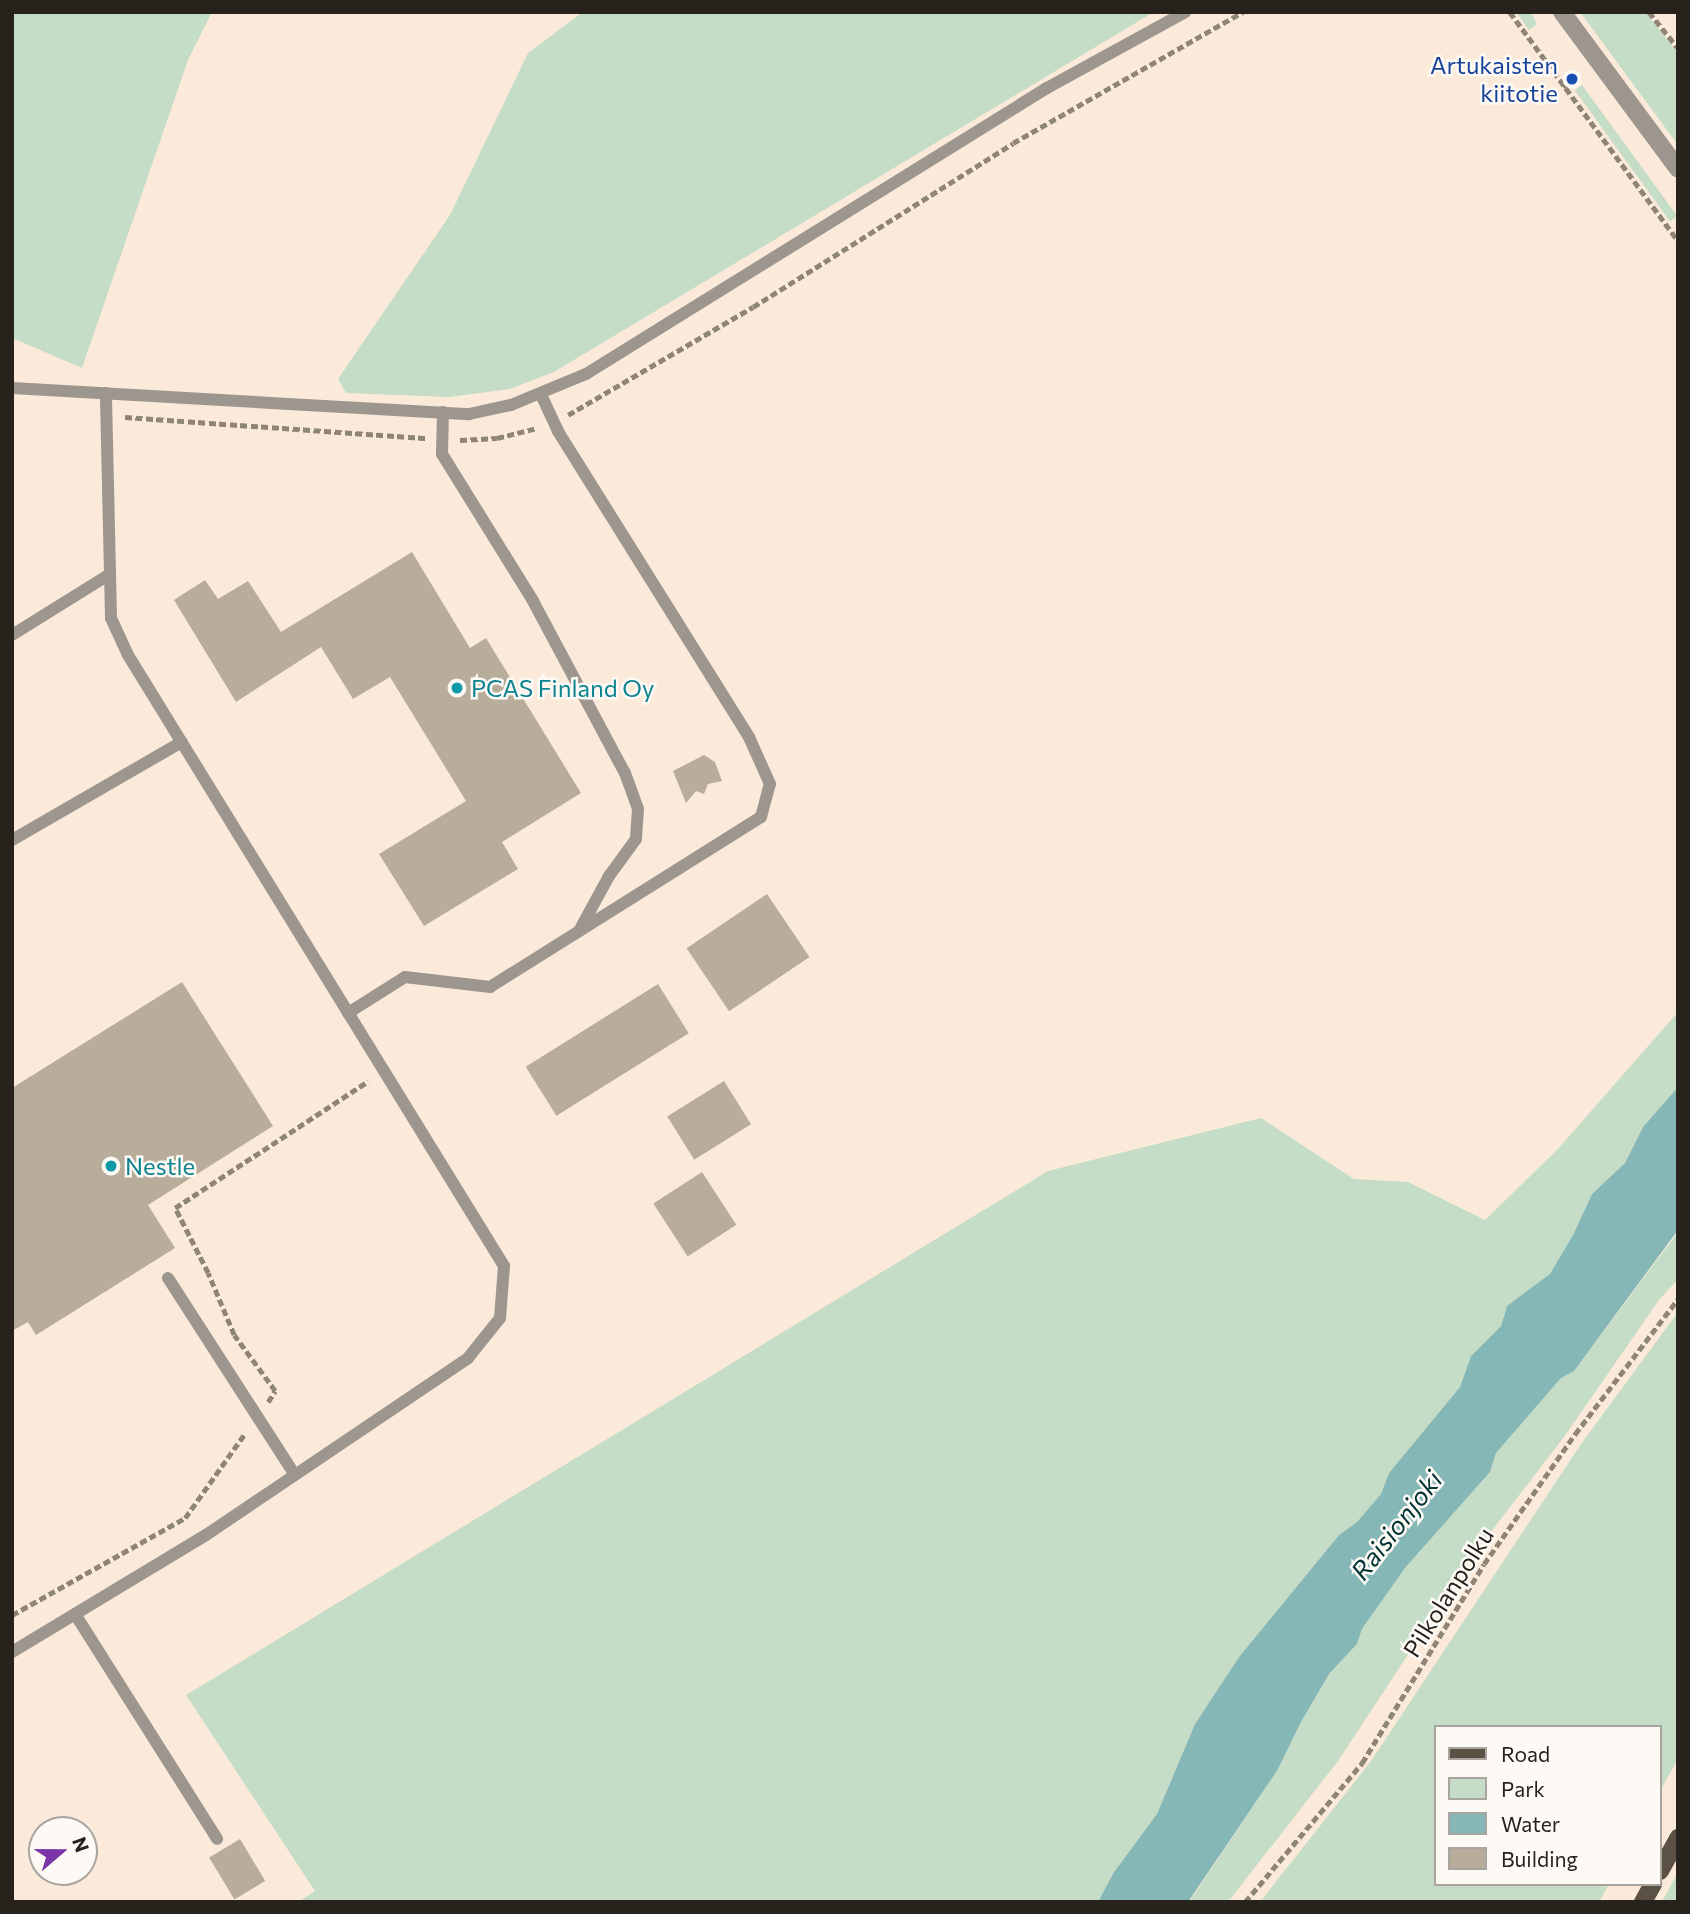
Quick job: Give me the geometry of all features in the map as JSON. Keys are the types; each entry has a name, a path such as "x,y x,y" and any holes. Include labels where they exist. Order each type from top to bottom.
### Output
{"main road":[{"path":"1662,1867 1678,1838"},
{"path":"1643,1902 1652,1886"}],"street":[{"path":"1562,12 1678,169"}],"lane":[{"path":"12,388 469,414 511,405 541,395 586,374 1047,88 1185,12"},
{"path":"12,1652 206,1535 468,1358 500,1318 504,1266 128,655 111,618 106,393"},
{"path":"348,1013 405,977 491,986 761,817 770,784 749,737 553,421 541,395"},
{"path":"443,412 442,454 533,601 625,773 638,809 636,839 609,876 579,932"},
{"path":"12,635 110,574"},
{"path":"12,840 181,742"},
{"path":"168,1278 295,1475"},
{"path":"75,1614 217,1839"}],"path":[{"path":"107,415 475,441 497,438 553,421 594,402 753,307 1013,142 1243,12"},
{"path":"1510,12 1678,241"},
{"path":"1648,12 1678,48"},
{"path":"1563,87 1572,79"},
{"name":"Pilkolanpolku","path":"1245,1902 1362,1763 1484,1564 1575,1434 1678,1299"}],"green space":[{"path":"12,12 212,12 188,60 82,368 12,338"},
{"path":"583,12 1154,12 554,372 510,389 449,397 346,393 338,379 450,215 528,53"},
{"path":"1516,12 1531,12 1537,24 1529,30"},
{"path":"1580,12 1645,12 1678,53 1678,145"},
{"path":"1582,85 1677,216 1670,221 1575,90"},
{"path":"1678,1012 1678,1087 1643,1127 1625,1163 1592,1194 1550,1275 1507,1306 1501,1326 1471,1356 1460,1387 1389,1473 1381,1494 1357,1522 1339,1535 1239,1657 1195,1724 1157,1814 1114,1872 1098,1902 298,1902 315,1891 186,1695 1048,1171 1261,1118 1354,1179 1408,1182 1485,1220 1557,1150"},
{"path":"1678,1232 1678,1279 1659,1300 1564,1437 1477,1550 1338,1761 1228,1902 1189,1902 1277,1771 1329,1674 1357,1644 1362,1629 1405,1568 1490,1472 1496,1453 1561,1378 1574,1371"},
{"path":"1678,1312 1678,1759 1662,1787 1662,1725 1434,1725 1434,1886 1608,1886 1599,1902 1260,1902 1371,1761 1581,1444"},
{"path":"1678,1873 1678,1902 1662,1902 1676,1876"}],"water":[{"name":"Raisionjoki","path":"1678,1087 1678,1230 1574,1371 1561,1378 1496,1453 1490,1472 1405,1568 1362,1629 1357,1644 1329,1674 1277,1771 1188,1902 1098,1902 1114,1872 1157,1814 1195,1724 1239,1657 1339,1535 1357,1522 1381,1494 1389,1473 1460,1387 1471,1356 1501,1326 1507,1306 1550,1274 1573,1235 1592,1194 1625,1163 1643,1127"}],"building":[{"name":"PCAS Finland Oy","path":"412,552 470,648 486,638 581,793 502,842 518,869 424,926 379,854 466,801 390,677 353,699 321,647 236,702 174,600 205,580 218,599 248,581 281,632"},
{"path":"704,755 715,762 722,781 708,784 704,794 696,791 686,803 673,771"},
{"path":"767,894 809,957 729,1011 687,948"},
{"name":"Nestle","path":"182,982 273,1126 148,1205 175,1248 36,1335 28,1322 12,1331 12,1088"},
{"path":"658,984 689,1033 556,1116 526,1067"},
{"path":"724,1081 751,1124 694,1160 667,1117"},
{"path":"702,1172 736,1225 688,1256 653,1204"},
{"path":"240,1839 265,1881 234,1900 209,1858"}],"place":[{"name":"Artukaisten kiitotie","path":"1572,79"},
{"name":"PCAS Finland Oy","path":"457,688"},
{"name":"Nestle","path":"111,1166"}]}
